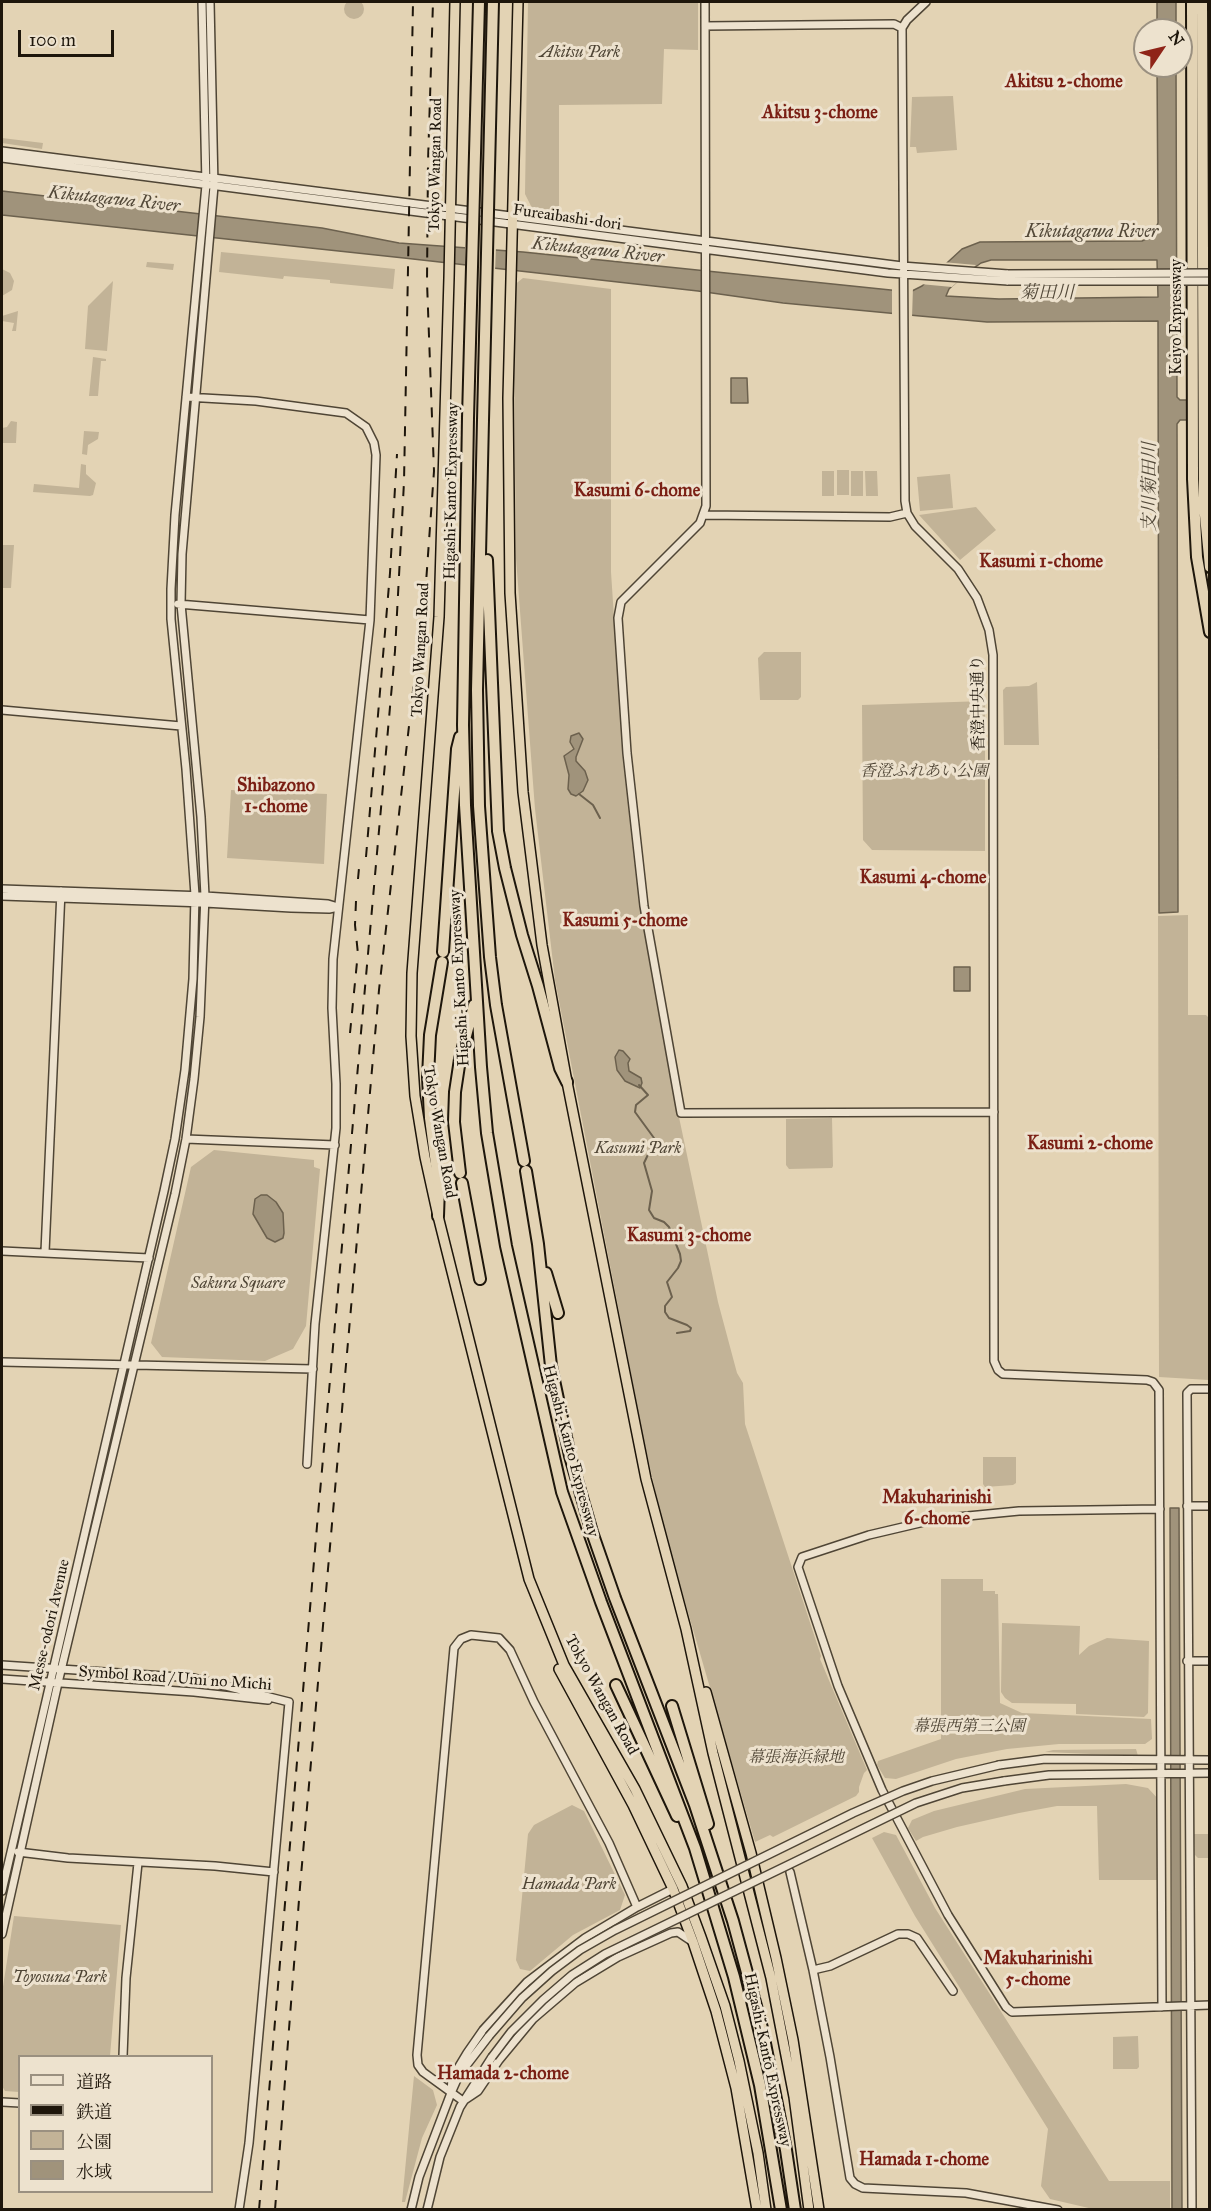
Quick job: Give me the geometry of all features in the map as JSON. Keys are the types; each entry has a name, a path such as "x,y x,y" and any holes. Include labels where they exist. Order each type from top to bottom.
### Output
{"highway":[{"name":"Tokyo Wangan Road","path":"455,2 439,617 411,1004 411,1056 415,1096 438,1216 529,1579 564,1665 635,1789 682,1886 713,1970 733,2034 746,2091 766,2210"},
{"name":"Higashi-Kanto Expressway","path":"479,2 463,725 465,805 481,1067 488,1143 506,1246 562,1492 585,1560 695,1848 717,1918"},
{"name":"Higashi-Kanto Expressway","path":"494,2 477,690 482,874 495,998 538,1244 551,1366 567,1446 579,1490 615,1598 713,1856 733,1921"},
{"path":"518,2 508,399 508,535 512,637 523,792 543,945 567,1082 646,1479 771,1978 794,2097 809,2210"},
{"name":"Keiyo Expressway","path":"1192,2 1192,424 1197,557 1209,632"},
{"name":"Keiyo Expressway","path":"1202,2 1204,505 1209,567"},
{"path":"482,474 486,484 488,613 498,831 520,925 560,1068 567,1082"},
{"path":"438,1216 439,1186 430,1118 428,1077 432,1017 442,957 456,749 463,725"},
{"path":"477,994 460,1059 455,1092 454,1122 461,1178 480,1279"},
{"path":"538,1244 558,1313"},
{"path":"529,1579 531,1595 557,1665 633,1805 673,1889 693,1942 716,2011 733,2078 757,2210"},
{"path":"694,1666 701,1675 738,1807 776,1958 793,2040 819,2210"},
{"path":"616,1685 680,1824 695,1848"},
{"path":"672,1706 706,1815 713,1856"},
{"name":"Higashi-Kantō Expressway","path":"717,1918 755,2064 781,2210"},
{"name":"Higashi-Kantō Expressway","path":"733,1921 762,2028 786,2150 795,2210"}],"street":[{"path":"202,2 210,182"},
{"path":"204,247 210,182 210,2"},
{"path":"705,2 706,506 704,515 697,525 621,602 618,618 627,749 644,906 681,1113 994,1112"},
{"path":"704,515 713,517 891,517 907,513 903,323 902,28 926,2"},
{"path":"705,26 894,24 902,28"},
{"path":"2,151 210,182"},
{"path":"2,158 210,182"},
{"name":"Fureaibashi-dori","path":"210,182 449,217 512,220 707,241 903,270 916,276 980,280 1008,278"},
{"name":"Fureaibashi-dori","path":"512,220 707,251 903,270 916,267 977,272 1008,278"},
{"name":"Messe-odori Avenue","path":"58,1669 175,1139 185,1070 193,979 195,895 171,603 172,556 186,397 204,247"},
{"name":"Messe-odori Avenue","path":"2,1891 10,1851 134,1364 186,1139 200,1017 205,899 201,817 181,604 182,554 196,397 204,247"},
{"path":"1008,278 1209,273"},
{"path":"1008,278 1209,281"},
{"path":"186,397 346,413 366,427 374,442 376,455 370,620 338,907 332,984 336,1084 335,1145 319,1284 307,1464"},
{"name":"香澄中央通り","path":"907,513 915,526 967,581 985,616 993,667 996,1366 1003,1374 1130,1378 1153,1382 1159,1390 1160,1509"},
{"path":"171,603 370,620"},
{"path":"2,710 181,726"},
{"path":"2,889 195,895 205,899 328,904 338,907"},
{"path":"45,1251 61,891"},
{"path":"2,896 195,904 205,899"},
{"path":"186,1139 335,1145"},
{"path":"2,1251 45,1251 149,1258"},
{"path":"2,1362 313,1369"},
{"path":"1192,2210 1186,1773 1187,1393 1191,1389 1209,1389"},
{"path":"1187,1506 1209,1506"},
{"path":"1162,2007 1163,1774 1160,1509 1019,1510 937,1519 869,1535 802,1557 798,1567 838,1686 882,1790 948,1915 1006,2007 1012,2012 1162,2007 1209,2005"},
{"path":"463,2101 423,2073 417,2065 454,1648 461,1639 471,1635 499,1638 510,1650 534,1702 609,1843 637,1907"},
{"path":"1187,1661 1209,1661"},
{"name":"Symbol Road / Umi no Michi","path":"2,1665 194,1678 289,1702"},
{"name":"Symbol Road / Umi no Michi","path":"2,1679 194,1692 289,1702"},
{"name":"Messe-odori Avenue","path":"2,1934 54,1683"},
{"path":"238,2210 249,2143 289,1702"},
{"path":"411,2210 422,2167 459,2075 522,1998 580,1950 615,1930 853,1813 932,1781 999,1765 1045,1759 1209,1760"},
{"path":"427,2210 440,2157 463,2101 492,2057 511,2032 543,2000 572,1975 605,1954 916,1803 962,1788 1049,1775 1209,1773"},
{"path":"10,1851 138,1863 215,1866 274,1872"},
{"path":"123,2055 126,1978 138,1863"},
{"path":"790,1872 835,2080 849,2172 855,2184 863,2188 966,2193 1058,2210"},
{"path":"451,2093 452,2078 467,2052 483,2030 527,1983 585,1938 673,1889"},
{"path":"463,2101 478,2091 499,2060 533,2019 575,1983 618,1957 671,1933 678,1932 693,1942"},
{"path":"813,1970 830,1966 898,1935 908,1934 917,1938 953,1991"},
{"path":"2,2102 18,2103"}],"green space":[{"path":"354,-1 361,2 364,9 361,16 354,19 347,16 344,9 347,2"},
{"name":"Akitsu Park","path":"528,2 698,2 698,50 664,49 662,104 559,105 559,211 532,208 525,194"},
{"path":"953,96 957,150 917,153 916,147 910,147 912,97"},
{"path":"2,138 43,143 42,149 2,143"},
{"path":"221,252 395,269 393,289 330,283 330,280 284,276 283,279 219,272"},
{"path":"147,262 174,264 173,270 146,267"},
{"path":"2,269 10,273 14,281 12,290 2,296"},
{"name":"Kasumi Park","path":"523,278 611,289 611,572 623,754 647,947 672,1084 718,1302 737,1373 743,1383 745,1424 821,1656 820,1659 867,1770 856,1796 773,1837 770,1835 755,1842 664,1530 643,1436 555,980 535,809 516,558 513,286"},
{"path":"113,281 107,351 85,349 88,306"},
{"path":"18,311 16,331 12,331 14,323 2,321 2,316"},
{"path":"93,357 106,359 106,361 101,361 98,396 89,396"},
{"path":"11,421 17,422 16,443 2,443 2,428 7,427"},
{"path":"84,431 99,432 98,439 88,445 87,455 82,454"},
{"path":"81,464 86,465 86,474 96,483 93,495 33,492 34,484 79,488"},
{"path":"837,470 849,470 849,495 837,495"},
{"path":"822,471 834,471 834,496 822,496"},
{"path":"851,471 863,471 863,496 851,496"},
{"path":"865,471 877,471 878,496 866,496"},
{"path":"950,474 953,508 920,511 917,477"},
{"path":"976,507 996,530 960,560 919,515"},
{"path":"2,545 14,545 11,588 2,588"},
{"path":"764,652 801,652 801,697 798,700 760,700 758,658"},
{"path":"1037,682 1039,745 1004,745 1003,690 1006,687 1029,686"},
{"name":"香澄ふれあい公園","path":"985,701 985,851 872,850 863,840 862,705"},
{"path":"231,790 327,794 324,864 227,858"},
{"path":"1188,915 1188,1015 1208,1017 1209,1380 1159,1377 1158,916"},
{"path":"832,1118 832,1168 789,1169 786,1165 786,1119"},
{"name":"Sakura Square","path":"214,1150 314,1160 314,1167 320,1169 306,1326 293,1349 265,1361 162,1357 151,1343 191,1167"},
{"path":"983,1457 1016,1457 1016,1483 985,1487"},
{"name":"幕張西第三公園","path":"941,1579 983,1579 983,1591 995,1591 995,1594 998,1594 1000,1703 1022,1713 1151,1719 1152,1739 1145,1744 1059,1744 1007,1749 956,1759 896,1779 885,1778 877,1765 878,1761 941,1739"},
{"path":"1002,1623 1080,1626 1079,1655 1089,1646 1107,1638 1149,1641 1148,1713 1144,1717 1076,1714 1076,1704 1012,1703 1001,1692"},
{"path":"1136,1749 1138,1756 1045,1752 1053,1750"},
{"path":"1126,1784 1148,1788 1160,1801 1157,1880 1099,1880 1097,1806 1057,1806 1019,1813 957,1827 916,1841 908,1828 912,1820 934,1811 1025,1789"},
{"name":"Hamada Park","path":"572,1805 584,1811 625,1895 620,1910 573,1935 530,1971 520,1969 516,1960 528,1834 534,1825"},
{"path":"884,1832 896,1835 935,1908 1109,2181 1170,2181 1170,2209 1093,2209 1050,2199 1041,2186 1048,2129 915,1916 872,1838"},
{"path":"1194,1834 1209,1834 1209,1858 1198,1858 1195,1855"},
{"name":"Toyosuna Park","path":"14,1916 121,1925 110,2055 18,2055 18,2092 5,2091 2,2086 2,1993"},
{"path":"1138,2036 1139,2067 1137,2069 1113,2069 1113,2037"},
{"path":"414,2076 433,2090 437,2105 422,2138 405,2202 402,2202"}],"water":[{"path":"1157,2 1176,2 1176,18 1157,18"},
{"path":"1157,78 1176,78 1177,397 1180,400 1210,400 1209,420 1180,420 1177,424 1178,912 1159,913 1158,321 987,322 783,303 698,291 2,215 2,191 322,228 399,243 523,252 910,292 922,286 962,249 980,242 1142,241 1152,236 1158,223","holes":["991,260 1157,260 1158,297 999,299 946,296 949,289 963,276 981,263"]},
{"path":"731,378 747,378 748,403 731,403"},
{"path":"579,733 583,739 576,761 585,771 588,780 583,791 576,796 568,789 569,775 564,756 574,749 570,742 571,736"},
{"path":"954,967 970,967 970,991 954,991"},
{"path":"619,1050 630,1059 629,1071 641,1078 640,1088 625,1081 617,1070 615,1057"},
{"path":"261,1195 267,1195 276,1202 283,1213 283,1238 275,1242 267,1238 253,1214 255,1199"},
{"path":"1170,1508 1179,1508 1182,2210 1172,2209"}],"pier":[{"path":"465,245 496,247 495,272 465,268"},
{"path":"942,262 976,265 952,287 920,284"},
{"path":"913,287 912,318 892,316 892,288 910,289"}],"waterway":[{"path":"579,794 593,805 600,818"},
{"path":"639,1085 648,1095 636,1105 635,1112 654,1138 644,1163 652,1191 649,1210 654,1218 669,1227 680,1254 681,1261 678,1268 667,1282 672,1297 665,1306 665,1312 669,1318 691,1328 690,1331 677,1333"}],"railway":[{"path":"259,2210 395,651 404,482 413,2"},
{"path":"425,597 434,471 427,282 433,2"},
{"path":"366,857 390,573 397,454"},
{"path":"275,2210 300,1887 379,990 414,682"},
{"path":"358,879 359,868"},
{"path":"356,901 355,925 358,954"},
{"path":"350,1033 357,962"}],"district":[{"name":"Akitsu 2-chome","path":"1064,83"},
{"name":"Akitsu 3-chome","path":"820,114"},
{"name":"Kasumi 6-chome","path":"637,492"},
{"name":"Kasumi 1-chome","path":"1041,563"},
{"name":"Shibazono 1-chome","path":"276,797"},
{"name":"Kasumi 4-chome","path":"923,879"},
{"name":"Kasumi 5-chome","path":"625,922"},
{"name":"Kasumi 2-chome","path":"1090,1145"},
{"name":"Kasumi 3-chome","path":"689,1237"},
{"name":"Makuharinishi 6-chome","path":"937,1509"},
{"name":"Makuharinishi 5-chome","path":"1038,1970"},
{"name":"Hamada 2-chome","path":"503,2075"},
{"name":"Hamada 1-chome","path":"924,2161"}],"water label":[{"name":"Kikutagawa River","path":"114,200"},
{"name":"Kikutagawa River","path":"1092,233"},
{"name":"Kikutagawa River","path":"598,251"},
{"name":"菊田川","path":"1047,294"},
{"name":"支川菊田川","path":"1151,487"}],"park label":[{"name":"幕張海浜緑地","path":"796,1758"}]}
